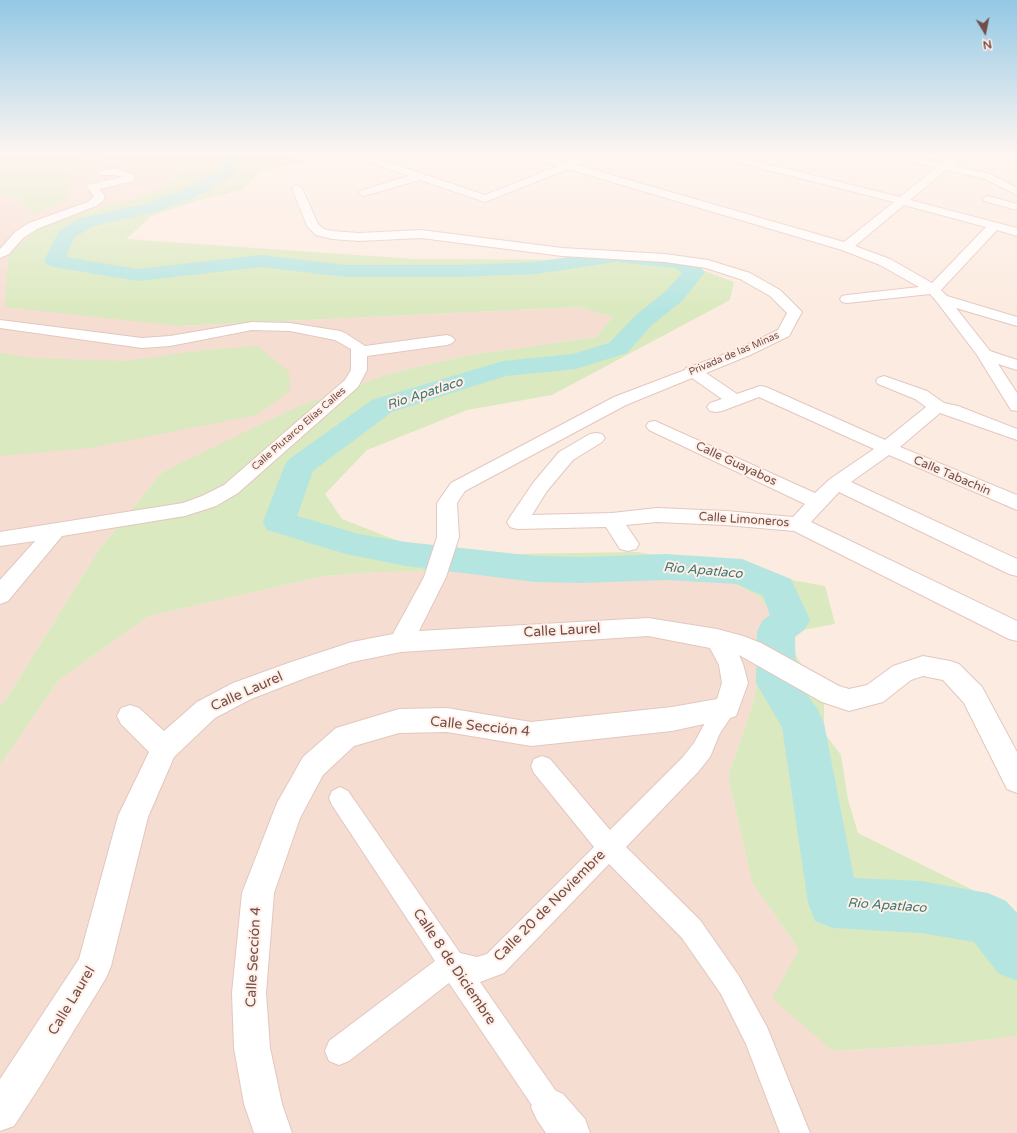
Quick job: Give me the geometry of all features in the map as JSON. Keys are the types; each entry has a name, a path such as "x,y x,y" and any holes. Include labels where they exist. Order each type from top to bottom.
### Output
{"street":[{"path":"0,254 5,252 19,235 33,226 84,207"},
{"name":"Privada de las Minas","path":"305,207 313,226 320,232 332,235 359,237 421,234 562,252 665,258 702,263 727,269 744,276 775,293 795,312 784,333 744,352 620,401 458,487 447,503 448,537 435,576 401,642"},
{"path":"707,207 846,247 885,262 908,274 937,294 1015,320"},
{"path":"846,247 894,207"},
{"path":"923,207 1017,232"},
{"path":"847,299 937,294 994,226"},
{"path":"937,294 984,354 1017,406"},
{"path":"0,324 142,343 170,342 252,326 290,326 340,336 358,347 359,352 447,340"},
{"name":"Calle Plutarco Elías Calles","path":"0,539 184,509 208,501 231,489 352,383 359,370 359,352"},
{"path":"984,354 1017,365"},
{"path":"692,372 734,399"},
{"path":"884,382 921,395 934,410 952,410 1017,435"},
{"name":"Calle Tabachín","path":"716,407 734,399 760,391 887,448 1014,496"},
{"name":"Calle Limoneros","path":"596,438 566,456 540,487 518,522 612,520 657,515 726,518 798,524 837,483 887,448 934,410"},
{"name":"Calle Guayabos","path":"655,426 818,502"},
{"path":"837,483 1017,568"},
{"path":"612,520 628,544"},
{"path":"798,524 1017,632"},
{"path":"0,595 55,531"},
{"name":"Calle Laurel","path":"0,1112 94,966 133,816 164,749 206,710 242,691 300,669 352,652 401,642 648,627 734,643 752,650 831,694 849,700 874,694 902,673 923,666 950,672 973,695 1017,780"},
{"path":"717,639 731,664 735,683 727,708"},
{"name":"Calle 20 de Noviembre","path":"452,964 477,970 495,964 690,765 702,750 713,727 727,708"},
{"name":"Calle Sección 4","path":"273,1133 263,1104 252,1041 249,993 258,893 287,812 313,766 346,736 399,721 447,720 530,734 672,719 727,708"},
{"path":"130,716 164,749"},
{"path":"542,766 609,847 691,929 730,985 757,1037 795,1133"},
{"name":"Calle 8 de Diciembre","path":"340,798 560,1120"},
{"path":"339,1051 452,964"}],"shaded area":[{"path":"0,207 105,207 64,217 8,255 7,275 179,326 580,307 613,317 596,337 464,356 392,373 162,472 98,551 5,701 0,706"},
{"path":"483,571 723,579 759,596 771,612 753,704 728,776 752,882 799,950 833,1051 951,1044 1017,1036 1017,1133 0,1133 0,765 59,680 149,616 325,576 377,572"}],"green space":[{"path":"26,207 52,207 32,215"},
{"path":"105,207 179,207 152,216 126,239 414,259 628,260 697,268 734,282 730,300 552,395 467,410 367,450 325,494 342,519 406,544 454,555 637,552 825,586 835,624 787,633 790,645 824,704 824,733 841,755 848,800 858,833 1017,912 1017,1036 951,1044 833,1051 772,998 799,950 752,882 728,776 753,704 771,612 759,596 723,579 483,571 377,572 325,576 149,616 59,680 0,765 0,706 5,701 98,551 162,472 299,406 392,373 464,356 596,337 613,317 580,307 179,326 5,307 8,255 37,230 64,217"},
{"path":"258,346 289,372 290,391 257,415 91,448 0,456 0,353 35,358 124,361 206,350"}],"waterway":[{"name":"Rio Apatlaco","path":"153,207 87,222 66,235 54,261 138,275 261,261 346,271 459,271 535,268 616,256 681,262 694,272 674,296 644,320 618,348 576,361 503,369 382,406 299,467 279,522 358,546 406,554 535,569 582,570 666,567 742,572 778,588 791,620 776,631 776,683 803,723 833,903 921,907 988,919 1017,954"}]}
